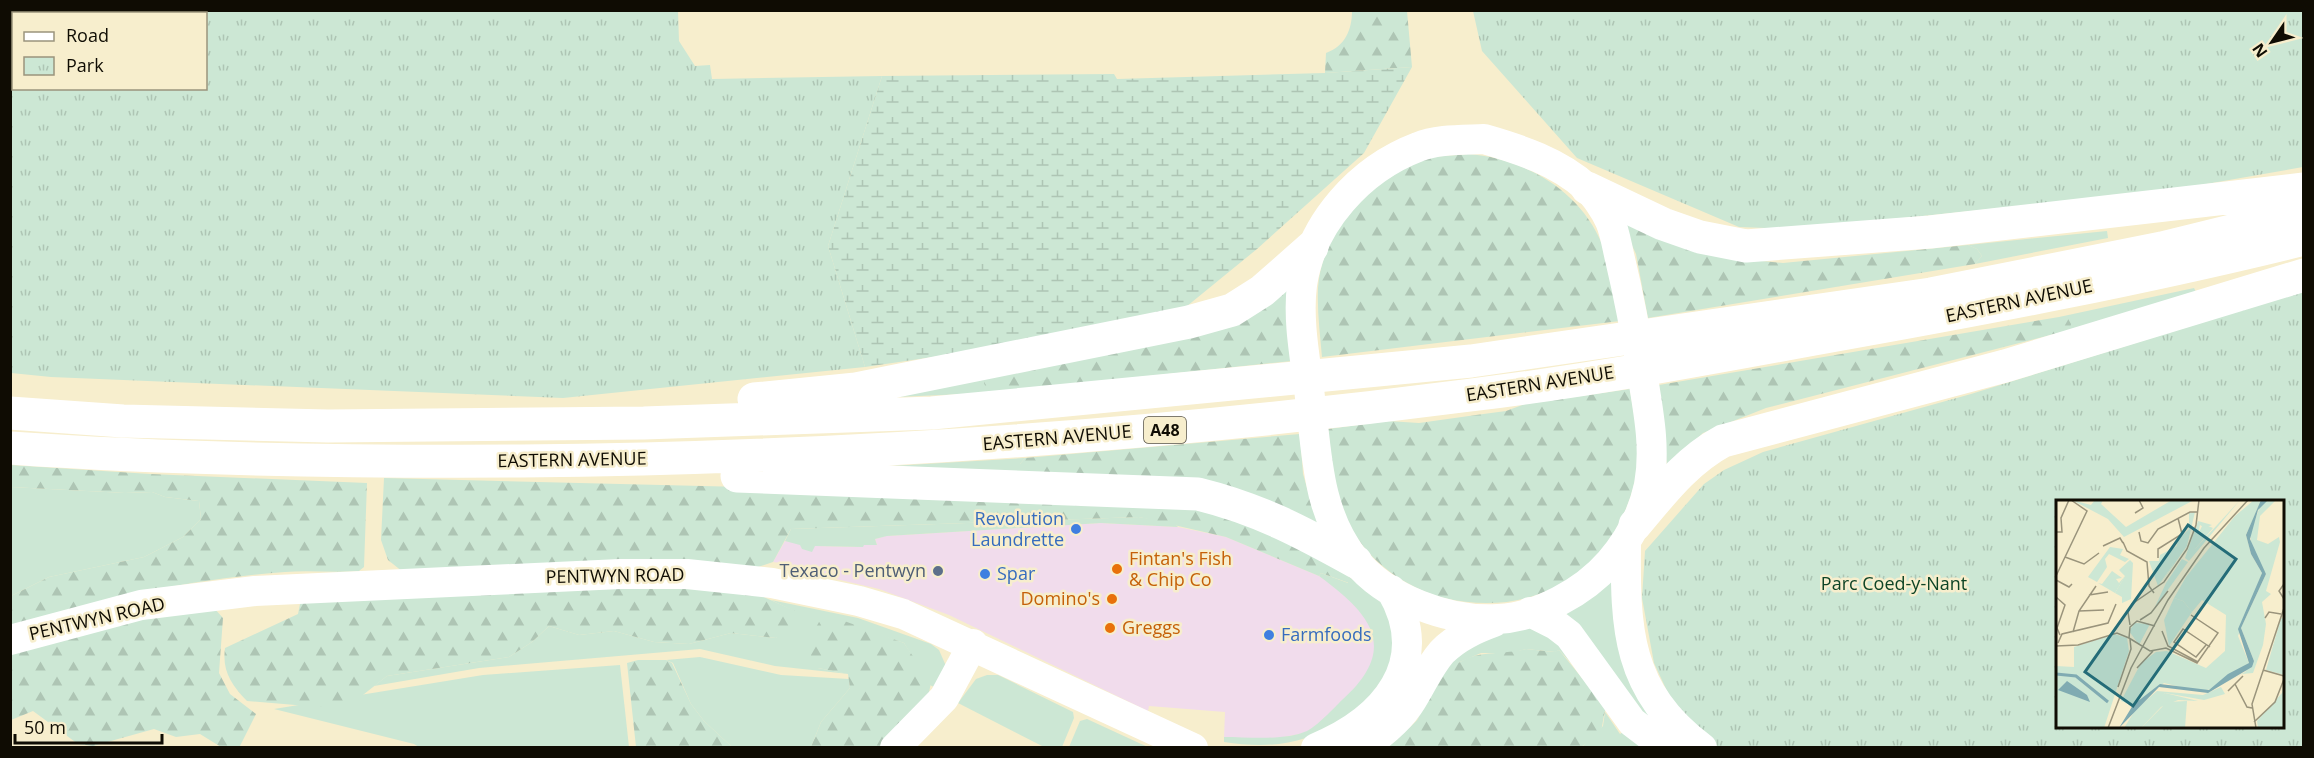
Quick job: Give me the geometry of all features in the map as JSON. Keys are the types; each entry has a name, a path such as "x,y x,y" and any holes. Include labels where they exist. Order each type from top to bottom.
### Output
{"highway":[{"path":"1587,188 1663,224 1700,237 1746,246 1930,232 2304,189"},
{"name":"EASTERN AVENUE","path":"10,413 123,421 328,426 644,423 932,413 1471,362 1931,294 2162,249 2304,213"},
{"name":"EASTERN AVENUE","path":"10,448 124,456 331,462 643,460 956,447 1202,426 1475,395 1707,358 1933,318 2226,258 2304,239"},
{"path":"644,423 706,404 856,389 1189,322 1232,310 1262,291 1312,247"},
{"path":"1631,533 1681,471 1702,453 1723,441 2005,366 2304,275"},
{"path":"643,460 709,475 1198,494 1235,503 1283,522 1356,562"}],"street":[{"path":"1361,747 1388,728 1401,715 1428,670 1444,651 1470,631 1562,599 1579,589 1609,564 1631,533 1643,507 1651,467 1648,415 1630,298 1611,222 1587,188 1526,151 1484,139 1420,146 1368,174 1335,211 1312,247 1302,285 1301,315 1319,483 1331,521 1356,562 1391,590 1425,607 1459,617 1500,619"},
{"path":"1631,533 1629,620 1634,652 1642,678 1664,714 1702,747"},
{"name":"PENTWYN ROAD","path":"10,640 141,605 255,591 620,574 687,574 772,583 859,601 903,614 973,644 1087,700 1193,747"},
{"path":"1316,747 1337,739 1380,708 1403,669 1407,650 1407,629 1403,611 1391,590"},
{"path":"1530,612 1556,625 1569,635 1632,722 1666,747"},
{"path":"895,747 944,698 973,644"}],"shaded area":[{"path":"1101,523 1178,527 1226,537 1319,576 1373,606 1377,679 1310,732 1279,738 1224,738 1225,712 1149,706 1148,711 949,615 879,589 810,573 810,567 773,562 785,541 815,546 862,547 863,545 877,545 875,539 886,536"}],"green space":[{"path":"11,10 678,11 679,41 695,66 710,65 712,79 882,76 828,246 865,367 563,398 51,377 11,373"},
{"path":"1352,11 1407,11 1412,67 1325,73 1326,53 1343,42 1351,25"},
{"path":"1473,11 2303,11 2303,167 2166,191 1797,229 1739,227 1577,158 1482,51"},
{"path":"1412,67 1364,153 1257,249 1181,311 1041,341 865,367 828,246 882,76 1114,74 1117,79 1325,73"},
{"path":"1468,154 1509,162 1529,170 1548,180 1580,208 1602,244 1611,272 1620,321 1322,357 1318,297 1321,267 1337,230 1348,213 1362,197 1395,172 1420,160"},
{"path":"1620,220 1730,258 1783,263 1968,245 1977,249 1982,256 1975,264 1648,318 1636,254"},
{"path":"2107,231 2108,238 1975,264 1982,256 1977,249 1968,245"},
{"path":"1287,286 1292,361 988,393 984,383 985,379"},
{"path":"2194,288 2196,292 2070,330 2059,317"},
{"name":"Parc Coed-y-Nant","path":"2303,291 2303,747 1717,747 1688,723 1673,704 1654,663 1642,598 1645,551 1704,484 1724,470 1763,452 1971,394"},
{"path":"2067,317 2071,324 2070,330 1766,408 1703,433 1667,467 1659,385"},
{"path":"985,379 988,393 896,397"},
{"path":"1630,389 1639,456 1629,500 1615,531 1596,557 1572,577 1544,592 1514,601 1480,603 1430,594 1390,572 1378,562 1367,551 1350,526 1340,503 1334,478 1328,429 1388,421 1419,423 1506,411 1525,404"},
{"path":"1300,434 1303,474 1320,532 1020,472 1020,464 1025,458"},
{"path":"1025,458 1020,464 1020,472 891,466"},
{"path":"10,465 150,474 367,483 364,567 359,571 285,572 180,585 78,607 11,626 11,596 49,577 144,557 183,537 201,519 199,501 165,497 152,492 125,493 11,487"},
{"path":"384,478 1137,497 1251,521 1348,576 1349,583 1321,573 1319,576 1226,537 1139,517 791,529 773,562 758,567 403,572 388,560 381,540"},
{"path":"11,487 125,493 152,492 165,497 199,501 201,519 183,537 144,557 49,577 11,596"},
{"path":"1139,517 1174,523 1178,527 1101,523 887,536 875,539 877,545 815,546 812,552 802,549 800,545 785,541 791,529"},
{"path":"1321,573 1348,583 1348,576 1381,601 1390,616 1394,632 1394,648 1383,679 1374,693 1351,717 1342,724 1323,732 1296,741 1275,744 1224,742 1224,737 1277,737 1307,731 1325,717 1360,681 1370,664 1374,648 1372,633 1364,618 1353,604 1319,576"},
{"path":"1610,578 1654,729 1566,618 1567,610"},
{"path":"737,585 802,614 802,619 793,630 776,638 731,633 689,644 654,642 614,631 579,635 549,626 532,642 509,657 387,676 354,702 319,707 247,701 232,683 225,664 225,648 298,614 302,594"},
{"path":"771,600 858,618 931,644 939,650 946,666 936,688 930,685 904,643 868,631 818,668 849,674 775,666 700,649 479,668 374,686 387,676 509,657 532,642 549,626 579,635 614,631 654,642 689,644 731,633 776,638 802,615"},
{"path":"214,608 223,618 219,673 230,694 256,714 239,748 221,747 200,734 176,737 154,729 93,746 78,744 33,711 11,720 11,649 52,634"},
{"path":"828,615 904,643 931,683 927,702 890,747 811,747 821,722 850,688 848,674 818,668 811,660 810,638 819,622"},
{"path":"1529,628 1558,640 1572,664 1559,650 1555,652 1526,649 1512,653 1481,653 1460,662 1433,684 1420,716 1396,738 1435,672 1478,635"},
{"path":"1526,649 1554,652 1559,650 1582,678 1587,677 1607,704 1601,730 1596,737 1581,747 1375,748 1413,725 1435,684 1454,666 1477,655"},
{"path":"700,657 781,675 849,679 850,688 821,722 811,747 732,747 704,721 691,704 673,663 666,660"},
{"path":"638,660 666,660 672,663 691,704 704,721 732,747 636,747 627,663"},
{"path":"620,665 629,747 419,747 274,709 483,675"},
{"path":"987,675 998,675 1073,712 1074,718 1062,747 1044,747 958,703 976,679"},
{"path":"1605,712 1620,734 1626,730 1644,748 1581,748 1603,726"},
{"path":"1087,719 1148,747 1069,747 1080,721"}],"place":[{"name":"Revolution Laundrette","path":"1076,529"},
{"name":"Fintan's Fish & Chip Co","path":"1117,569"},
{"name":"Texaco - Pentwyn","path":"938,571"},
{"name":"Spar","path":"985,574"},
{"name":"Domino's","path":"1112,599"},
{"name":"Greggs","path":"1110,628"},
{"name":"Farmfoods","path":"1269,635"}]}
